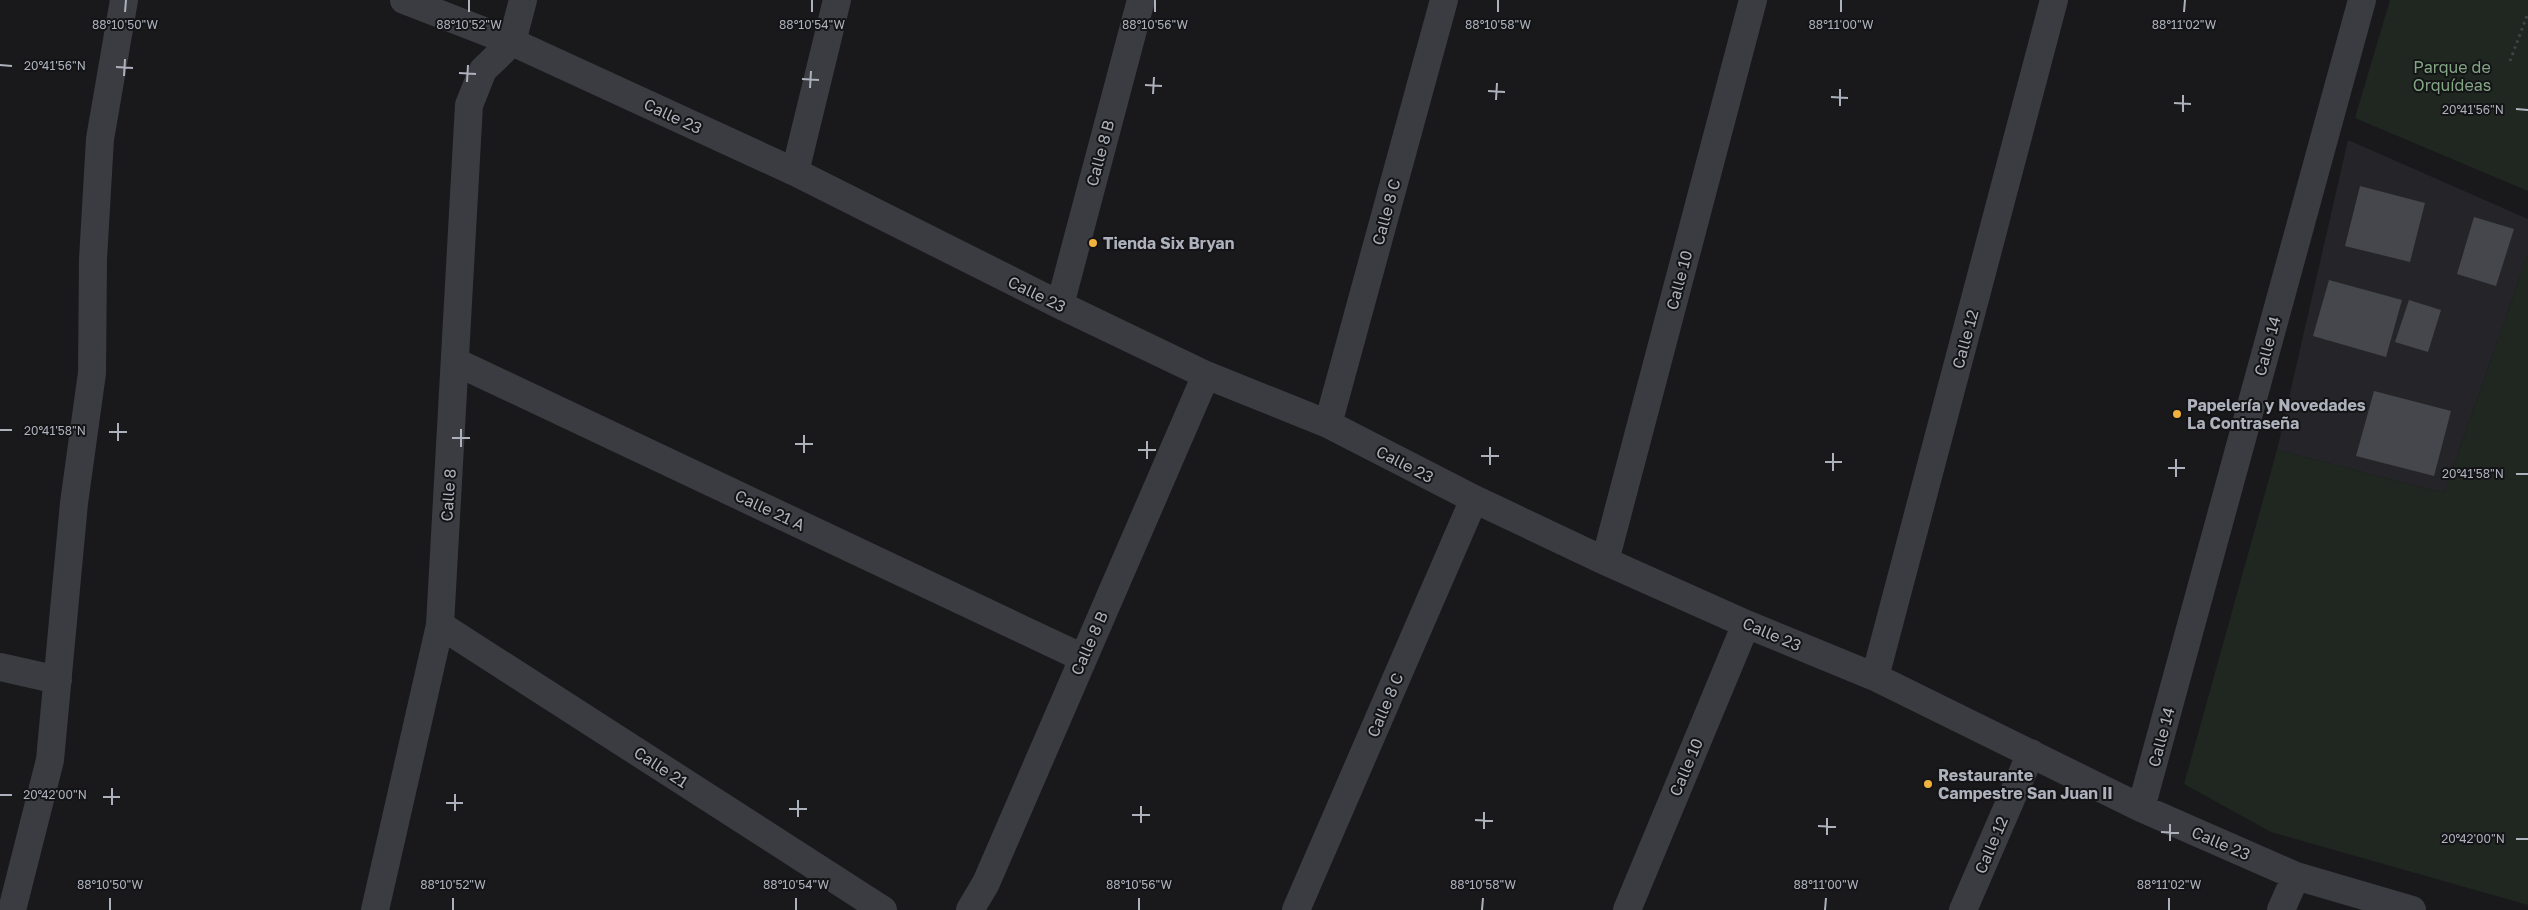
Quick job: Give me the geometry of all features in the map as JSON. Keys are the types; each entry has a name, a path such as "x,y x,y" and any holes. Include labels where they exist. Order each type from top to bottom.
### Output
{"street":[{"path":"12,910 50,760 74,503 92,373 93,259 100,139 124,0"},
{"name":"Calle 23","path":"404,0 512,42 795,172 1060,305 1206,375 1328,424 1474,500 1605,561 1746,624 1875,677 2141,808 2296,876 2412,910"},
{"path":"512,42 523,0"},
{"path":"795,172 837,0"},
{"name":"Calle 8 B","path":"1060,305 1141,0"},
{"name":"Calle 8 C","path":"1328,424 1444,0"},
{"name":"Calle 10","path":"1605,561 1753,0"},
{"name":"Calle 12","path":"1875,677 2054,0"},
{"name":"Calle 14","path":"2141,808 2362,0"},
{"name":"Calle 8","path":"374,910 440,624 469,105 483,70 512,42"},
{"name":"Calle 21 A","path":"456,362 1083,658"},
{"name":"Calle 8 B","path":"970,910 986,883 1206,375"},
{"name":"Calle 8 C","path":"1296,910 1474,500"},
{"name":"Calle 21","path":"440,624 882,910"},
{"name":"Calle 10","path":"1626,910 1746,624"},
{"path":"0,667 58,680"},
{"name":"Calle 12","path":"1963,910 2031,753"},
{"path":"2281,910 2296,876"}],"path":[{"path":"2510,61 2528,14"}],"shaded area":[{"path":"2348,140 2528,219 2528,254 2444,493 2277,450"}],"green space":[{"name":"Parque de Orquídeas","path":"2390,0 2528,0 2528,191 2355,118"},
{"path":"2528,254 2528,905 2271,832 2184,784 2277,450 2444,493"}],"building":[{"path":"2360,186 2425,203 2410,262 2345,246"},
{"path":"2474,217 2514,229 2496,286 2457,274"},
{"path":"2329,280 2402,300 2386,357 2313,336"},
{"path":"2409,300 2441,310 2428,352 2395,342"},
{"path":"2374,391 2451,411 2434,476 2356,456"}],"place":[{"name":"Tienda Six Bryan","path":"1093,243"},
{"name":"Papelería y Novedades La Contraseña","path":"2177,414"},
{"name":"Restaurante Campestre San Juan II","path":"1928,784"}]}
